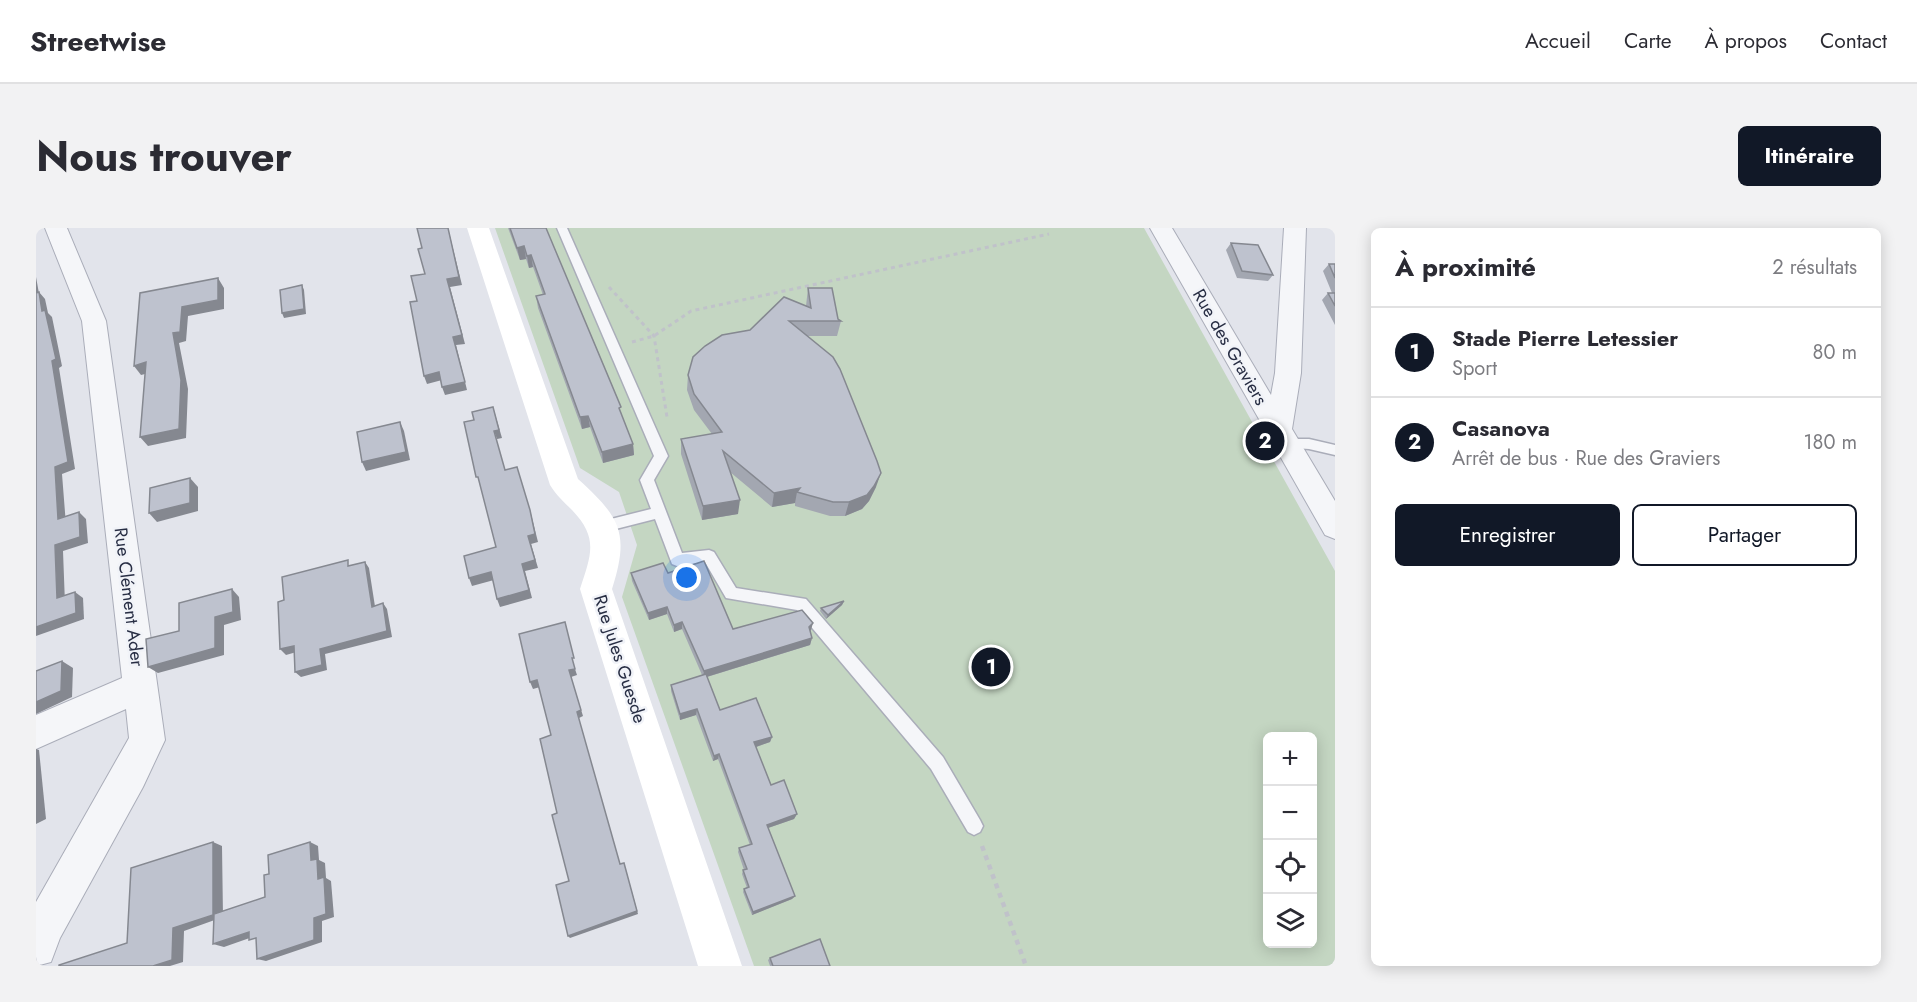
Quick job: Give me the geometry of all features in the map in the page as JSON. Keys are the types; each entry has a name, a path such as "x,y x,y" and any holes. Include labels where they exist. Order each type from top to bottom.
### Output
{"street":[{"name":"Rue Clément Ader","path":"36,947 46,924 147,740 94,321 56,228"},
{"path":"478,228 565,485 589,506 604,526"},
{"name":"Rue des Graviers","path":"1161,228 1335,527"},
{"path":"1282,437 1295,228"},
{"name":"Rue Jules Guesde","path":"604,526 607,559 596,589 720,966"},
{"path":"36,732 140,686"}],"lane":[{"path":"562,228 661,456 647,480 677,560 708,556 732,594 801,604 937,763 974,826"},
{"path":"1282,437 1335,450"},
{"path":"604,526 659,513"}],"path":[{"path":"614,347 654,336 691,311 1049,234"},
{"path":"607,285 654,336 668,423 661,456"},
{"path":"974,826 1008,912 1026,966"}],"green space":[{"path":"495,228 1144,228 1335,571 1335,966 754,966 622,597 637,545 619,492 580,468"}],"building":[{"path":"417,228 448,228 459,277 447,279 462,335 453,337 465,382 442,387 439,372 424,376 410,302 417,301 411,276 425,274 418,249 422,248"},
{"path":"510,228 546,228 621,407 619,408 633,444 602,452 588,416 580,417 536,296 545,294 531,255 527,256 524,246 517,248"},
{"path":"1231,243 1258,245 1273,275 1242,271"},
{"path":"1329,264 1335,264 1335,278"},
{"path":"218,278 218,300 182,307 180,332 173,333 181,380 179,429 140,437 146,362 134,366 140,293"},
{"path":"302,285 304,309 282,313 280,290"},
{"path":"808,288 832,288 838,319 841,321 789,321 833,357 840,369 881,473 867,495 849,502 833,502 797,492 800,488 774,493 723,451 740,500 703,506 681,439 722,432 694,394 688,375 693,357 722,335 750,330 784,297 811,308"},
{"path":"39,292 56,359 52,361 68,462 55,467 58,519 79,512 80,537 55,545 57,598 75,592 76,613 36,627 36,293"},
{"path":"1328,293 1335,293 1335,306"},
{"path":"493,407 499,430 494,431 505,470 517,467 535,534 528,536 535,560 522,564 529,590 497,599 491,572 469,578 464,556 496,547 478,477 476,477 464,422 474,420 472,412"},
{"path":"400,422 406,452 362,462 357,432"},
{"path":"190,478 190,503 149,513 150,488"},
{"path":"348,560 348,566 365,562 372,607 383,603 387,631 320,649 322,665 295,672 294,646 280,649 278,602 284,600 282,577"},
{"path":"704,561 733,629 802,610 813,623 809,627 812,638 704,671 682,622 674,625 667,607 648,613 631,573 663,563 668,573"},
{"path":"232,589 233,612 215,617 215,648 148,667 146,639 179,631 179,603"},
{"path":"844,601 828,615 821,608"},
{"path":"565,622 575,669 569,670 581,710 577,712 620,864 624,863 637,911 568,936 556,885 569,881 552,815 557,813 540,739 551,735 537,680 530,682 519,634"},
{"path":"62,661 61,691 36,702 36,671"},
{"path":"706,674 720,710 756,698 772,737 754,742 771,785 784,780 797,814 767,825 795,896 753,912 744,889 749,887 743,870 747,869 739,848 752,844 719,754 714,756 697,709 680,714 671,685"},
{"path":"213,842 213,915 173,928 172,960 153,966 59,966 127,943 131,868"},
{"path":"310,842 311,860 317,859 318,879 324,877 326,914 314,918 314,940 257,959 256,938 249,940 249,932 213,944 214,914 265,897 264,875 269,874 268,855"},
{"path":"820,939 830,966 773,966 770,958"}],"place":[{"name":"Casanova","path":"1265,441"},
{"name":"Stade Pierre Letessier","path":"991,667"}]}
